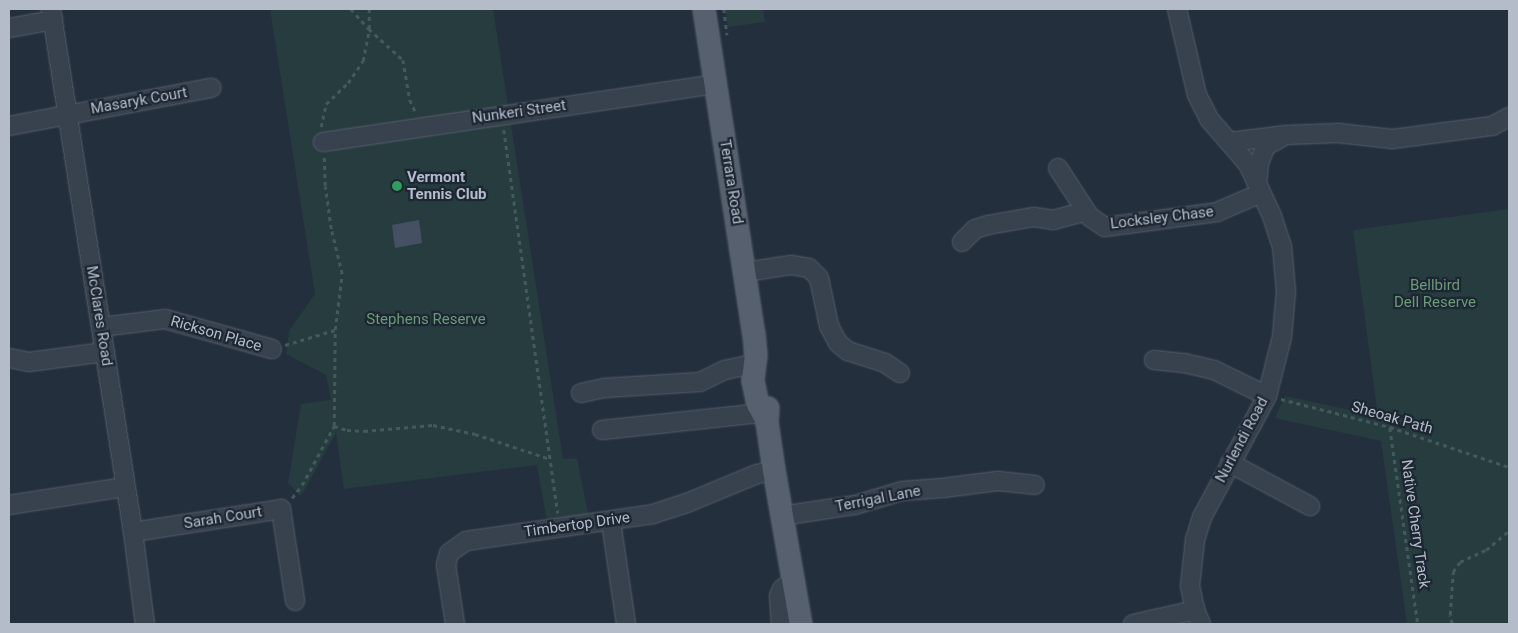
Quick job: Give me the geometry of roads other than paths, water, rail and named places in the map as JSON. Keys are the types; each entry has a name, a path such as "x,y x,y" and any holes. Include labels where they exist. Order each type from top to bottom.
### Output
{"main road":[{"name":"Terrara Road","path":"704,9 757,361 769,392 765,416 792,581 802,624"}],"street":[{"name":"Nurlendi Road","path":"1177,9 1197,95 1209,119 1248,164 1272,216 1282,247 1286,291 1282,338 1267,396 1202,517 1195,540 1190,586 1198,617"},
{"path":"9,28 52,14"},
{"name":"McClares Road","path":"52,14 105,352 124,487 133,532 145,624"},
{"name":"Nunkeri Street","path":"323,142 501,114 715,84"},
{"name":"Masaryk Court","path":"9,126 211,88"},
{"path":"1230,142 1287,135 1338,133 1393,139 1492,126 1509,117"},
{"path":"1259,188 1259,163 1266,146 1287,135"},
{"name":"Locksley Chase","path":"1058,168 1090,217 1105,227 1217,212 1259,188"},
{"path":"962,242 975,229 988,225 1034,217 1053,220 1086,211"},
{"path":"745,272 791,265 809,268 819,278 829,326 838,343 848,351 885,363 900,373"},
{"name":"Rickson Place","path":"101,327 165,319 272,349"},
{"path":"9,358 29,362 105,352"},
{"path":"1154,360 1184,363 1214,370 1267,396"},
{"path":"581,393 604,388 700,382 725,370 757,361"},
{"path":"602,430 765,416"},
{"path":"1230,463 1310,506"},
{"name":"Timbertop Drive","path":"455,624 446,565 449,553 466,542 560,527 611,522 653,514 687,503 757,474 774,470"},
{"name":"Terrigal Lane","path":"781,516 855,504 902,491 998,481 1035,485"},
{"path":"9,505 124,487"},
{"name":"Sarah Court","path":"133,532 281,509 295,601"},
{"path":"611,522 626,624"},
{"path":"781,624 779,596 782,589 792,581"},
{"path":"1132,624 1198,617"}],"place":[{"name":"Vermont Tennis Club","path":"397,186"}],"park label":[{"name":"Bellbird Dell Reserve","path":"1435,294"},
{"name":"Stephens Reserve","path":"426,320"}]}
